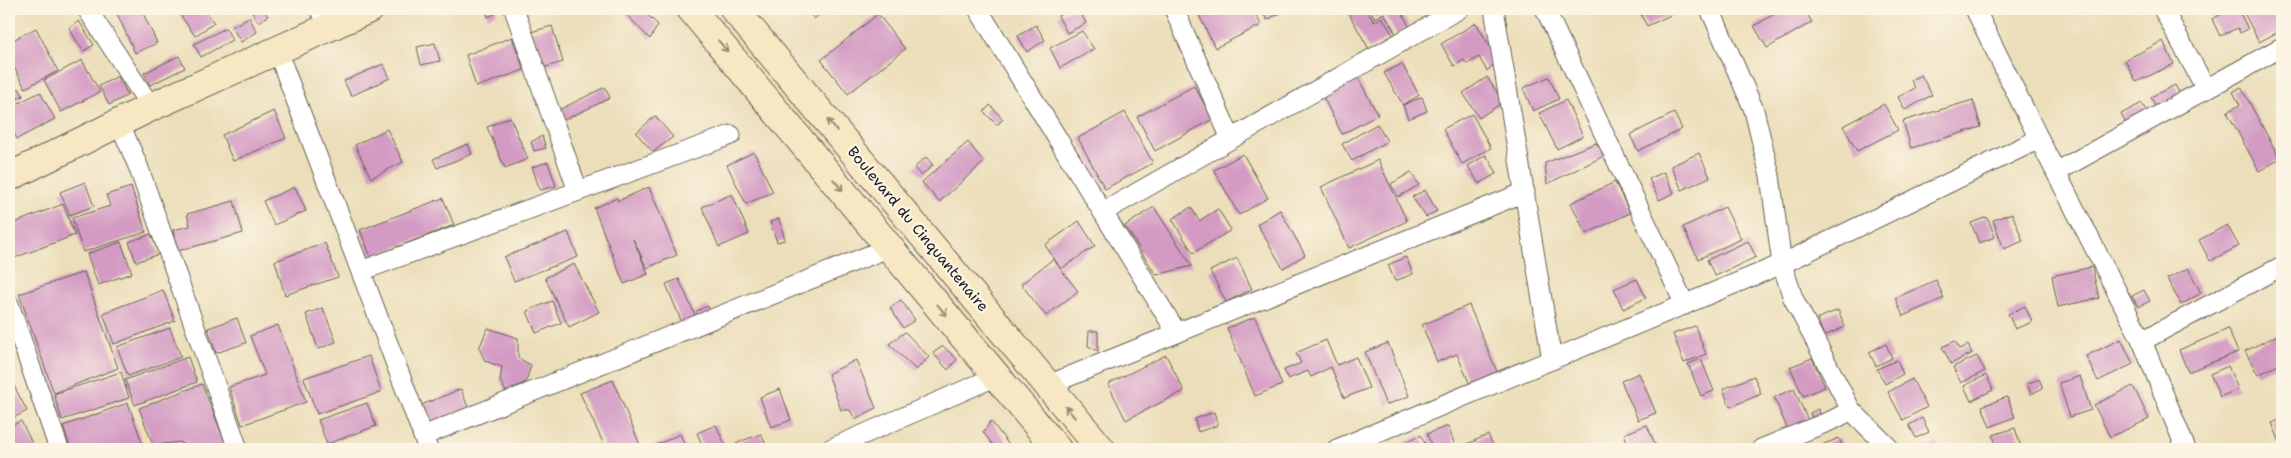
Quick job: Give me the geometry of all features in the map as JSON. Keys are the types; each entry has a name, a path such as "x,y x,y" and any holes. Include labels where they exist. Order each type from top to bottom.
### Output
{"main road":[{"path":"9,177 151,108 277,50 326,17 369,9"},
{"path":"691,9 1057,449"},
{"name":"Boulevard du Cinquantenaire","path":"734,9 1101,449"}],"street":[{"path":"88,9 151,108"},
{"path":"514,9 578,191"},
{"path":"978,9 1177,333"},
{"path":"1174,9 1231,139"},
{"path":"1103,212 1459,9"},
{"path":"1494,9 1552,360"},
{"path":"1545,9 1685,305"},
{"path":"1710,9 1754,110 1770,176 1782,264 1793,298 1851,410 1890,449"},
{"path":"1975,9 2038,139 2142,341 2186,449"},
{"path":"2163,9 2206,89"},
{"path":"2056,172 2282,47"},
{"path":"277,50 425,443 890,247"},
{"path":"120,124 138,166 238,449"},
{"path":"361,271 731,135"},
{"path":"1337,449 1782,264 2038,139"},
{"path":"1048,385 1525,192"},
{"path":"2142,341 2282,266"},
{"path":"9,304 59,449"},
{"path":"830,449 997,376"},
{"path":"1761,449 1851,410"}],"building":[{"path":"115,9 141,9 157,43 135,53"},
{"path":"176,9 205,9 214,23 195,36"},
{"path":"250,9 263,9 268,16 258,22"},
{"path":"485,9 495,9 497,13 488,17"},
{"path":"621,9 642,9 658,25 650,39"},
{"path":"806,9 826,9 814,19"},
{"path":"1071,9 1078,9 1086,23 1067,33 1058,16"},
{"path":"1196,9 1253,9 1261,25 1215,48"},
{"path":"1261,9 1285,9 1286,10 1267,20"},
{"path":"1346,9 1366,9 1374,22 1382,17 1393,35 1369,49"},
{"path":"1370,9 1400,9 1409,26 1396,34 1384,13 1375,18"},
{"path":"1650,9 1673,9 1675,13 1647,26 1640,13"},
{"path":"1783,9 1804,9 1812,22 1767,48 1754,26"},
{"path":"2232,9 2238,9 2248,29 2240,33 2238,28 2220,36 2212,19"},
{"path":"2242,9 2273,9 2282,30 2259,42"},
{"path":"878,14 905,49 848,94 821,60"},
{"path":"249,17 257,32 241,42 232,27"},
{"path":"79,21 94,45 83,51 69,28"},
{"path":"1476,23 1498,60 1487,71 1479,57 1467,64 1464,60 1454,66 1441,44"},
{"path":"1036,25 1045,40 1027,52 1018,36"},
{"path":"552,26 563,62 542,68 531,32"},
{"path":"36,28 58,71 25,88 9,58 9,42"},
{"path":"226,28 232,40 201,57 194,44"},
{"path":"1082,31 1094,49 1060,68 1050,48"},
{"path":"512,37 524,70 476,87 466,55"},
{"path":"2163,41 2174,64 2136,82 2125,60"},
{"path":"435,43 440,61 421,65 417,47"},
{"path":"179,56 185,68 150,85 144,73"},
{"path":"82,60 100,92 61,112 44,80"},
{"path":"383,64 390,78 351,96 344,81"},
{"path":"1402,64 1419,95 1403,105 1384,73"},
{"path":"1921,75 1932,95 1905,110 1898,97 1915,88 1911,80"},
{"path":"118,76 128,95 109,105 99,86"},
{"path":"1357,76 1378,115 1342,134 1322,95"},
{"path":"1487,77 1503,102 1479,118 1463,93"},
{"path":"1549,77 1559,99 1533,111 1523,88"},
{"path":"2175,85 2182,98 2157,110 2151,97"},
{"path":"1194,86 1213,119 1155,151 1137,117"},
{"path":"605,87 610,98 562,121 557,111"},
{"path":"2241,87 2280,159 2259,171 2227,112 2240,105 2233,92"},
{"path":"19,88 23,96 9,103 9,94"},
{"path":"40,92 55,119 17,139 9,124 9,118 15,115 11,107"},
{"path":"1422,97 1427,111 1408,119 1403,105"},
{"path":"1566,100 1583,136 1557,149 1539,113"},
{"path":"1973,100 1981,127 1911,148 1903,121"},
{"path":"2142,103 2148,115 2127,126 2121,114"},
{"path":"1884,104 1898,130 1857,151 1843,126"},
{"path":"990,105 1003,119 997,125 984,112"},
{"path":"274,111 286,138 233,161 222,135"},
{"path":"1125,112 1153,163 1105,189 1078,138"},
{"path":"1674,113 1682,129 1638,151 1630,135"},
{"path":"1472,114 1491,148 1462,164 1443,129"},
{"path":"655,116 673,137 653,152 636,133"},
{"path":"510,117 528,159 505,168 487,127"},
{"path":"1377,124 1387,141 1352,161 1342,144"},
{"path":"387,129 403,162 371,178 355,145"},
{"path":"542,136 546,148 534,151 531,142"},
{"path":"968,142 984,162 939,202 922,182"},
{"path":"1596,143 1606,155 1547,184 1545,163"},
{"path":"468,144 472,154 437,168 433,159"},
{"path":"754,152 773,192 746,204 727,165"},
{"path":"1699,153 1710,177 1682,190 1671,166"},
{"path":"1243,154 1268,198 1239,215 1214,170"},
{"path":"1486,155 1497,173 1479,184 1468,166"},
{"path":"926,157 933,165 921,176 914,168"},
{"path":"1378,160 1407,221 1349,248 1321,187"},
{"path":"548,162 556,186 540,190 532,167"},
{"path":"1411,172 1419,185 1398,197 1391,184"},
{"path":"1664,172 1674,193 1659,200 1649,179"},
{"path":"85,182 94,206 70,215 60,192"},
{"path":"1615,182 1630,213 1586,234 1571,203"},
{"path":"131,187 146,232 83,252 72,218 110,206 106,195"},
{"path":"295,187 306,211 274,225 263,201"},
{"path":"649,187 677,255 647,268 633,239 648,274 624,284 594,208 617,198 618,201"},
{"path":"1425,190 1437,211 1426,217 1412,197"},
{"path":"732,194 749,234 719,247 702,207"},
{"path":"443,198 454,225 371,257 360,230"},
{"path":"234,201 243,233 178,251 173,230 190,226 187,214"},
{"path":"63,204 75,235 9,260 9,225"},
{"path":"1154,207 1192,266 1156,275 1125,226"},
{"path":"1191,207 1199,221 1218,209 1231,230 1193,253 1172,219"},
{"path":"1725,207 1741,239 1698,259 1683,227"},
{"path":"1280,210 1305,255 1283,268 1257,224"},
{"path":"2012,213 2023,241 2004,249 1993,220"},
{"path":"1987,217 1995,237 1979,243 1971,223"},
{"path":"779,219 785,240 777,242 770,222"},
{"path":"1079,221 1095,246 1061,269 1045,245"},
{"path":"2227,225 2239,246 2210,261 2199,240"},
{"path":"568,232 578,257 514,281 504,257"},
{"path":"151,234 159,254 136,262 129,242"},
{"path":"1748,241 1756,257 1715,276 1707,260"},
{"path":"121,242 132,273 98,285 87,254"},
{"path":"325,243 338,277 285,295 275,261"},
{"path":"1406,257 1413,274 1395,281 1388,265"},
{"path":"1237,258 1252,289 1226,302 1210,271"},
{"path":"1053,259 1078,291 1046,316 1021,284"},
{"path":"574,264 599,312 569,327 545,278"},
{"path":"2092,267 2099,298 2058,307 2052,276"},
{"path":"2188,268 2201,293 2181,305 2167,279"},
{"path":"84,272 118,368 54,393 19,294"},
{"path":"679,279 698,322 684,328 666,284"},
{"path":"1637,279 1646,298 1623,309 1614,289"},
{"path":"1936,280 1944,298 1903,316 1895,298"},
{"path":"163,290 175,321 114,344 103,313"},
{"path":"2144,290 2150,301 2138,307 2132,296"},
{"path":"901,300 915,320 903,328 890,308"},
{"path":"552,301 561,323 536,333 527,311"},
{"path":"1469,305 1498,374 1470,385 1457,354 1437,362 1422,325"},
{"path":"708,306 711,315 700,319 696,311"},
{"path":"2025,306 2032,322 2015,329 2008,314"},
{"path":"323,308 336,342 318,349 306,314"},
{"path":"1838,310 1845,327 1824,336 1817,319"},
{"path":"1255,317 1282,385 1255,396 1227,328"},
{"path":"237,318 246,343 216,353 208,328"},
{"path":"278,325 306,402 242,425 229,387 265,375 250,336"},
{"path":"1695,326 1706,354 1684,363 1673,334"},
{"path":"170,328 181,357 128,376 117,347"},
{"path":"488,328 518,338 518,358 531,365 526,382 506,392 500,380 502,367 485,361 479,348"},
{"path":"2228,329 2238,352 2188,372 2179,350"},
{"path":"1089,331 1098,331 1098,351 1088,346"},
{"path":"905,332 929,357 916,370 889,344"},
{"path":"2282,333 2282,363 2258,375 2245,351"},
{"path":"2121,339 2133,364 2098,381 2086,356"},
{"path":"1326,340 1337,365 1356,357 1369,388 1344,398 1331,367 1311,377 1308,371 1288,379 1284,370 1301,363 1296,353"},
{"path":"1955,341 1960,349 1968,345 1972,353 1951,364 1942,347"},
{"path":"1388,343 1409,396 1386,405 1365,352"},
{"path":"1886,344 1892,358 1876,366 1869,352"},
{"path":"943,346 957,359 948,370 933,353"},
{"path":"9,354 13,364 9,366"},
{"path":"1166,355 1184,391 1126,420 1108,384"},
{"path":"369,356 381,392 317,414 304,378"},
{"path":"1977,356 1985,371 1961,383 1953,367"},
{"path":"188,357 197,382 135,405 125,380"},
{"path":"1812,358 1825,387 1803,396 1790,367"},
{"path":"1701,359 1714,391 1701,396 1688,364"},
{"path":"856,360 876,408 855,419 850,410 841,410 828,374"},
{"path":"1897,360 1903,374 1885,384 1877,369"},
{"path":"2228,366 2238,389 2220,397 2210,374"},
{"path":"121,372 129,398 62,420 54,394"},
{"path":"1639,373 1656,413 1638,420 1621,381"},
{"path":"1986,375 1993,390 1971,401 1964,386"},
{"path":"9,376 27,411 9,420"},
{"path":"1754,376 1761,394 1730,407 1723,389"},
{"path":"2080,376 2091,410 2070,417 2059,383"},
{"path":"1912,379 1927,407 1903,420 1888,392"},
{"path":"2039,379 2043,388 2031,394 2027,384"},
{"path":"613,380 640,445 633,449 606,449 580,393"},
{"path":"202,384 228,449 184,449 181,442 153,445 139,408"},
{"path":"2133,386 2149,419 2110,437 2094,405"},
{"path":"461,389 469,410 426,426 419,406"},
{"path":"780,389 791,420 771,427 760,397"},
{"path":"1794,389 1810,425 1789,433 1774,397"},
{"path":"2007,397 2015,417 1990,427 1982,406"},
{"path":"128,403 144,448 71,449 63,426"},
{"path":"367,403 376,426 327,444 318,420"},
{"path":"1818,409 1822,418 1814,422 1810,413"},
{"path":"1214,412 1218,425 1198,432 1195,419"},
{"path":"1922,418 1929,432 1916,438 1909,425"},
{"path":"2282,419 2282,447 2272,423"},
{"path":"21,421 35,449 9,449 9,427"},
{"path":"991,421 1012,449 996,449 983,432"},
{"path":"716,425 727,449 704,449 697,433"},
{"path":"1647,425 1657,449 1630,449 1624,434"},
{"path":"1448,426 1455,446 1446,449 1433,449 1427,434"},
{"path":"2015,428 2021,447 1997,449 1993,435"},
{"path":"680,434 686,449 650,448"},
{"path":"761,434 768,449 739,449 736,443"},
{"path":"1421,435 1427,448 1409,449 1405,442"},
{"path":"1488,435 1495,449 1455,449"},
{"path":"1839,438 1844,449 1812,449"},
{"path":"1379,439 1383,449 1362,449 1361,447"},
{"path":"1937,443 1941,449 1925,449"}]}
